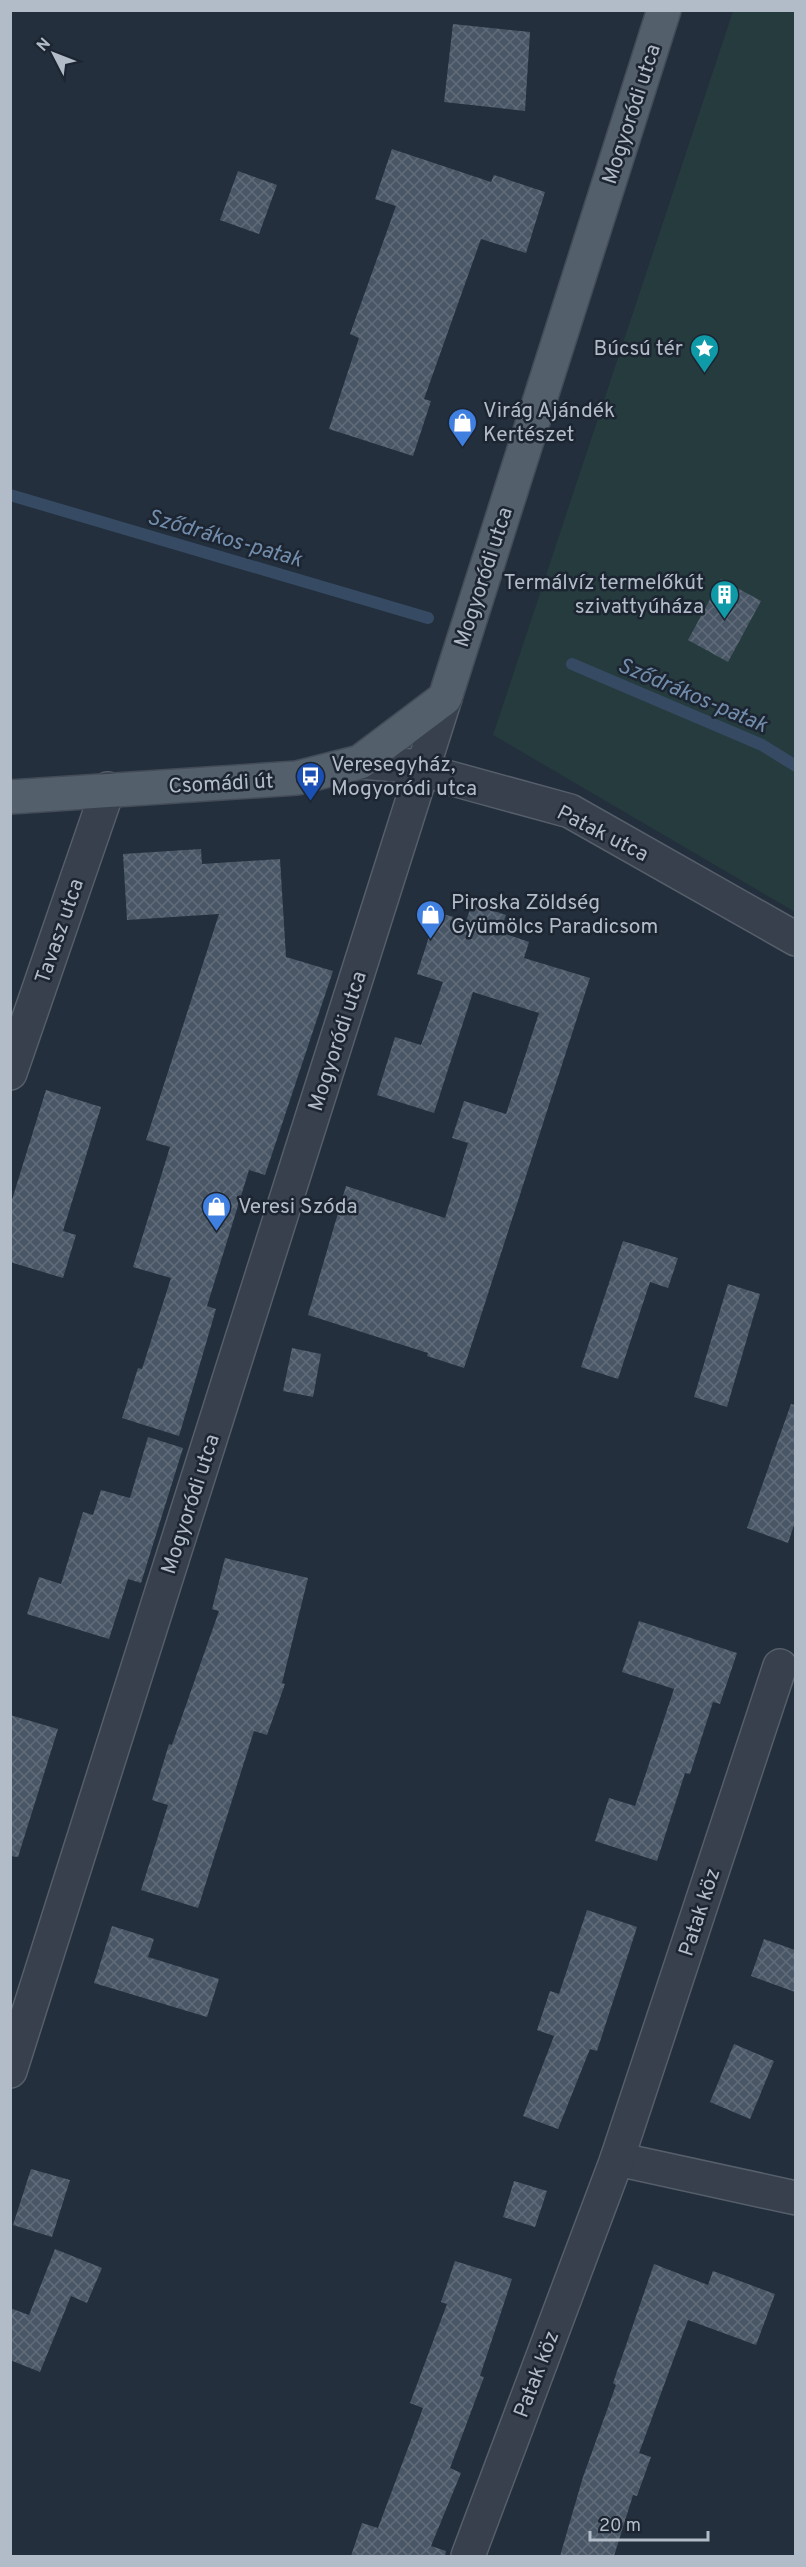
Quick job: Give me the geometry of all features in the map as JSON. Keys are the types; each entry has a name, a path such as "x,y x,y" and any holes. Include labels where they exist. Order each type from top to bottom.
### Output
{"main road":[{"name":"Mogyoródi utca","path":"445,698 664,10"},
{"name":"Csomádi út","path":"10,797 297,778 360,762 445,698"}],"street":[{"name":"Mogyoródi utca","path":"10,2071 445,698"},
{"name":"Patak utca","path":"360,762 423,767 446,777 570,811 795,939"},
{"name":"Tavasz utca","path":"10,1073 108,789"},
{"name":"Patak köz","path":"468,2556 617,2158 780,1666"},
{"path":"617,2158 795,2198"}],"green space":[{"name":"Búcsú tér","path":"733,11 795,11 795,912 493,735"}],"building":[{"path":"453,24 530,32 525,111 444,102"},
{"path":"392,149 491,182 494,175 545,192 526,253 481,239 424,399 431,401 413,456 329,429 359,338 350,334 396,206 375,199"},
{"path":"238,171 277,185 259,234 220,220"},
{"name":"Termálvíz termelőkút szivattyúháza","path":"721,579 761,601 728,662 688,640"},
{"path":"201,849 202,864 280,859 286,957 333,971 265,1175 249,1170 207,1306 216,1309 179,1436 122,1418 138,1368 142,1369 171,1278 133,1267 170,1147 146,1140 219,914 127,920 123,854"},
{"path":"472,904 506,915 500,932 529,942 524,958 590,978 464,1368 427,1356 428,1353 308,1315 346,1186 445,1218 468,1143 452,1138 464,1101 506,1114 539,1013 473,992 434,1113 377,1095 395,1037 421,1045 443,982 417,974 437,912 466,921"},
{"path":"46,1090 101,1107 63,1231 76,1235 63,1278 10,1262 10,1206"},
{"path":"623,1241 678,1258 668,1288 650,1282 618,1379 581,1367"},
{"path":"728,1284 760,1294 727,1407 694,1397"},
{"path":"292,1348 321,1354 313,1397 283,1391"},
{"path":"791,1404 795,1405 795,1522 788,1543 747,1528"},
{"path":"148,1437 183,1448 141,1583 128,1579 109,1639 27,1614 39,1577 61,1584 83,1512 93,1515 101,1490 130,1498"},
{"path":"225,1558 308,1578 282,1683 285,1684 267,1735 254,1731 198,1908 141,1890 168,1805 152,1800 169,1744 172,1745 219,1611 212,1609"},
{"path":"639,1621 737,1653 720,1704 713,1702 690,1774 685,1773 657,1861 595,1841 609,1798 635,1806 674,1689 622,1672"},
{"path":"10,1715 58,1729 18,1857 10,1856"},
{"path":"587,1910 637,1927 597,2051 590,2049 558,2129 523,2116 554,2036 537,2030 550,1991 559,1994"},
{"path":"112,1926 154,1939 148,1957 219,1979 207,2017 94,1983"},
{"path":"764,1939 795,1950 795,1992 751,1976"},
{"path":"734,2044 774,2061 750,2119 710,2102"},
{"path":"31,2169 70,2180 52,2237 13,2225"},
{"path":"514,2181 547,2191 535,2227 503,2217"},
{"path":"55,2249 102,2268 87,2303 71,2296 40,2372 10,2360 10,2308 29,2315"},
{"path":"455,2261 512,2279 480,2376 484,2377 450,2468 461,2473 431,2546 446,2551 445,2556 351,2556 362,2523 378,2528 423,2408 410,2403 447,2304 441,2302"},
{"path":"654,2264 708,2285 713,2271 775,2294 756,2345 688,2320 639,2453 651,2457 637,2496 633,2495 614,2556 560,2556 583,2477 616,2385 613,2383"}],"waterway":[{"name":"Sződrákos-patak","path":"10,495 428,618"},
{"name":"Sződrákos-patak","path":"572,664 762,745 796,766"}],"place":[{"name":"Búcsú tér","path":"704,374"},
{"name":"Virág Ajándék Kertészet","path":"462,448"},
{"name":"Termálvíz termelőkút szivattyúháza","path":"725,620"},
{"name":"Veresegyház, Mogyoródi utca","path":"310,802"},
{"name":"Piroska Zöldség Gyümölcs Paradicsom","path":"430,940"},
{"name":"Veresi Szóda","path":"217,1232"}]}
